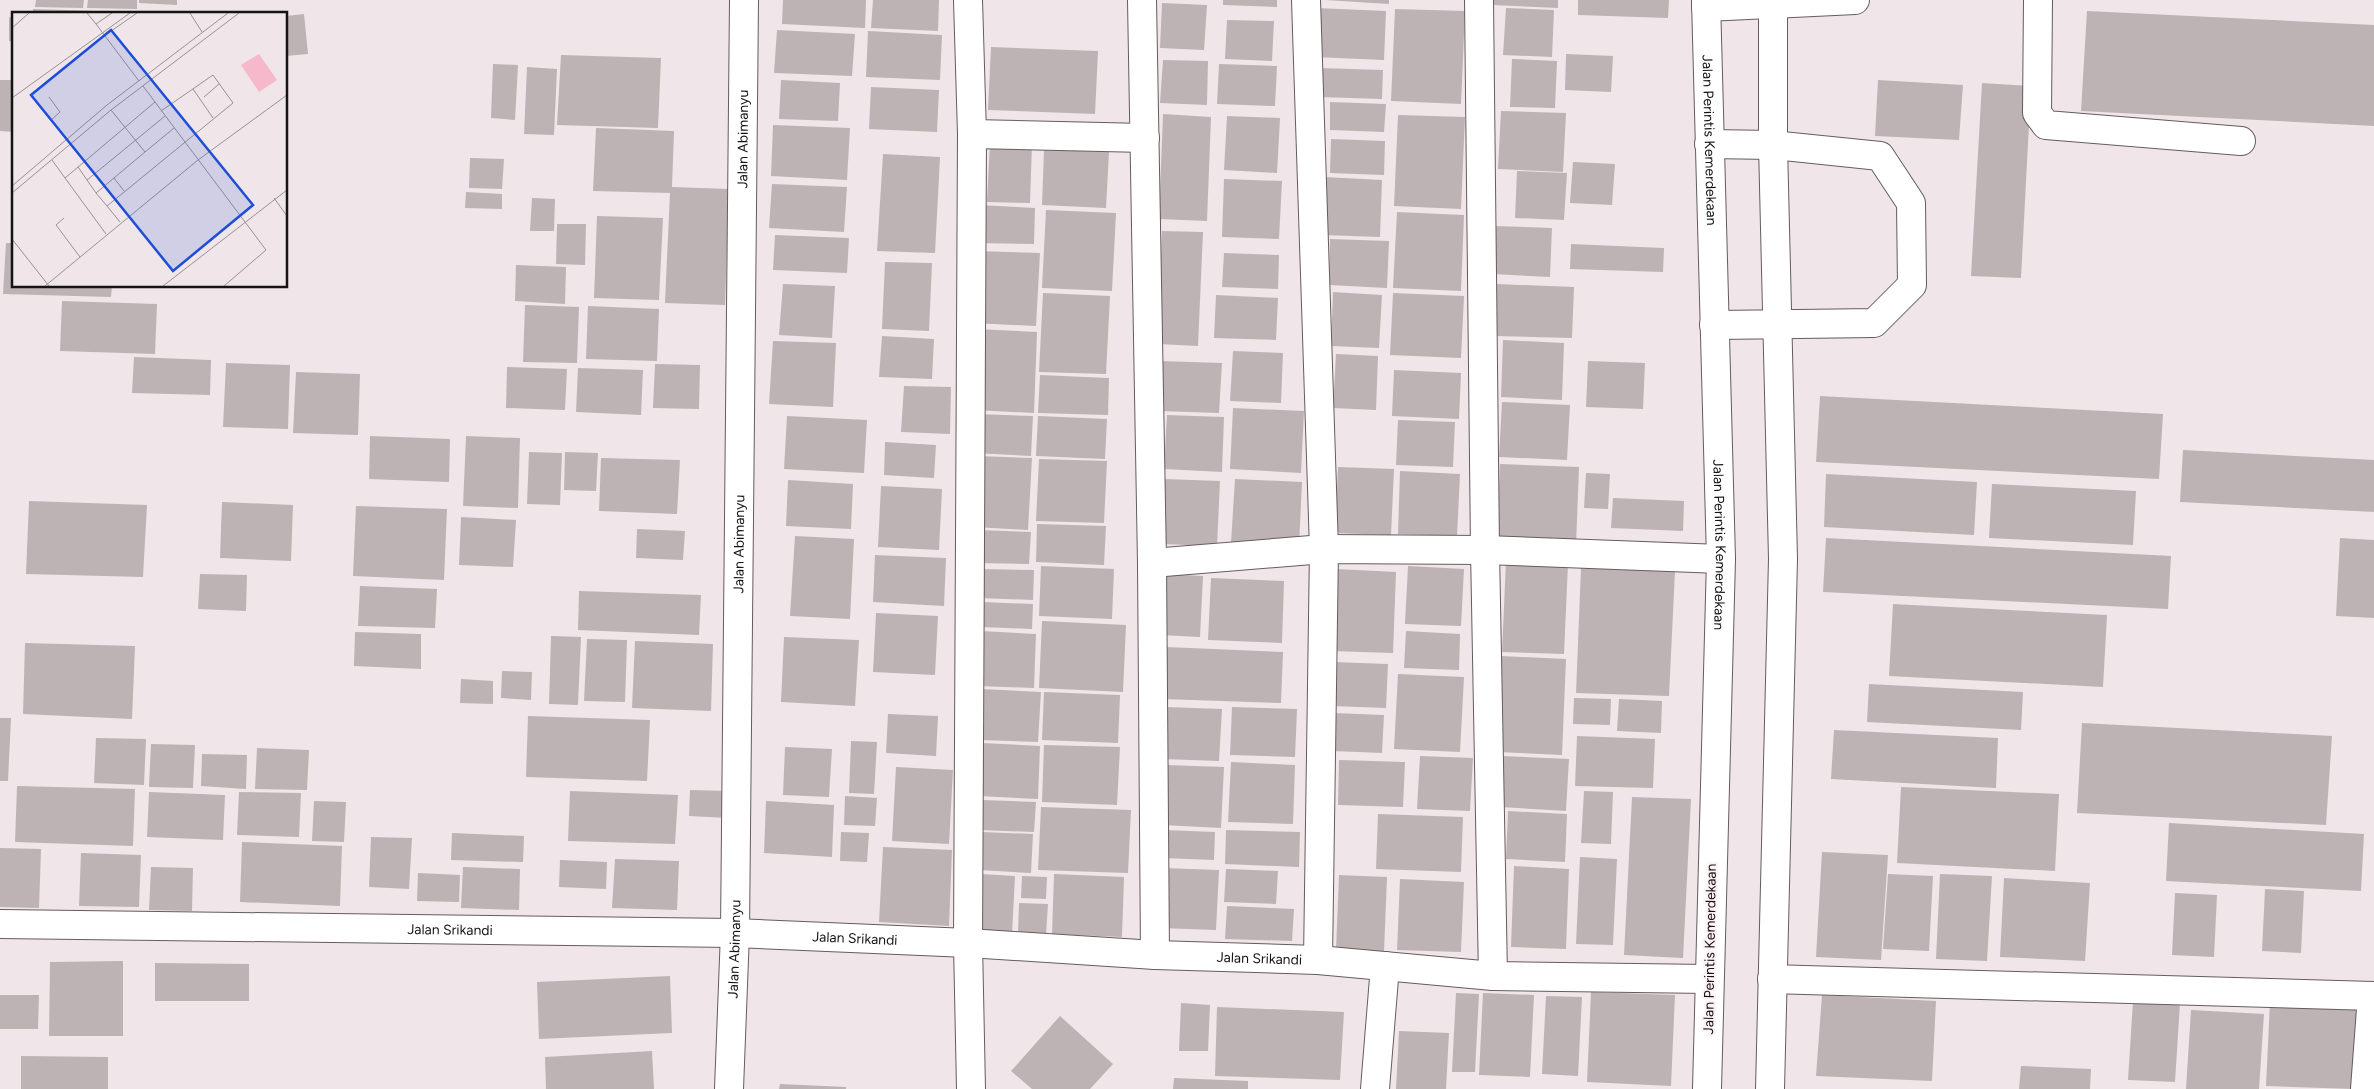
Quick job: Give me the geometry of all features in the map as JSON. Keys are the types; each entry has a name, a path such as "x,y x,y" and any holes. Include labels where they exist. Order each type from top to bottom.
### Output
{"street":[{"name":"Jalan Abimanyu","path":"729,1089 735,933 744,0"},
{"path":"968,0 972,134 968,943 970,1089"},
{"path":"1142,0 1152,563 1156,955"},
{"path":"1306,0 1324,549 1318,960"},
{"path":"1479,0 1484,550 1493,976"},
{"path":"1706,4 1855,0"},
{"path":"2038,0 2036,113 2046,125 2241,141"},
{"path":"1770,1089 1783,559 1773,145 1773,2"},
{"name":"Jalan Perintis Kemerdekaan","path":"1706,4 1721,559 1707,1089"},
{"path":"972,134 1145,138"},
{"path":"1709,144 1773,145 1880,156 1911,203 1912,286 1874,323 1714,325"},
{"path":"1152,563 1324,549 1484,550 1721,559"},
{"name":"Jalan Srikandi","path":"0,924 735,933 968,943 1156,955 1318,960 1493,976 1709,978"},
{"path":"1375,1089 1384,966"},
{"path":"1772,979 2373,996 2365,1089"}],"building":[{"path":"36,0 84,0 83,8 35,7"},
{"path":"88,0 137,0 137,9 87,8"},
{"path":"139,0 177,0 177,5 139,3"},
{"path":"783,0 866,0 865,28 782,24"},
{"path":"873,0 939,0 938,31 871,28"},
{"path":"1223,0 1277,0 1277,7 1223,5"},
{"path":"1325,0 1389,0 1389,4"},
{"path":"1492,0 1558,0 1558,8 1492,5"},
{"path":"1578,0 1669,0 1668,18 1578,15"},
{"path":"1162,3 1207,5 1204,50 1160,48"},
{"path":"1316,8 1386,11 1384,60 1314,57"},
{"path":"1506,8 1554,10 1552,57 1503,55"},
{"path":"33,9 127,12 33,12"},
{"path":"1395,9 1465,11 1461,104 1391,101"},
{"path":"2087,11 2374,25 2374,126 2081,111"},
{"path":"304,14 308,54 288,56 288,16"},
{"path":"9,17 12,18 12,41 9,41"},
{"path":"1227,20 1274,21 1272,61 1225,59"},
{"path":"777,30 855,34 852,76 774,73"},
{"path":"868,31 942,35 940,80 866,77"},
{"path":"991,47 1098,51 1095,114 988,110"},
{"path":"1566,54 1613,56 1611,92 1565,90"},
{"path":"561,55 661,58 658,128 557,125"},
{"path":"1512,59 1557,61 1555,108 1510,107"},
{"path":"1163,60 1208,61 1207,105 1160,103"},
{"path":"493,64 518,65 515,120 491,118"},
{"path":"1219,64 1277,66 1275,106 1217,104"},
{"path":"527,67 557,69 554,135 524,134"},
{"path":"1321,68 1383,70 1382,99 1319,97"},
{"path":"0,80 12,80 12,132 0,131"},
{"path":"781,80 840,83 838,121 779,119"},
{"path":"1878,80 1963,85 1959,140 1875,136"},
{"path":"1982,83 2031,86 2021,278 1971,276"},
{"path":"871,87 939,90 937,132 869,129"},
{"path":"1330,102 1386,104 1384,132 1330,130"},
{"path":"1501,111 1566,113 1563,172 1498,169"},
{"path":"1163,114 1211,117 1207,221 1159,219"},
{"path":"1398,115 1465,117 1461,209 1394,206"},
{"path":"1227,116 1280,118 1277,173 1224,170"},
{"path":"773,125 850,128 847,180 771,176"},
{"path":"596,128 674,131 672,187 729,189 725,305 665,303 670,193 593,191"},
{"path":"1331,139 1385,141 1384,175 1330,173"},
{"path":"990,142 1032,144 1030,203 987,202"},
{"path":"1044,150 1109,152 1106,208 1042,205"},
{"path":"883,154 940,157 935,253 877,251"},
{"path":"470,158 504,159 502,189 469,188"},
{"path":"1573,162 1615,164 1612,205 1570,203"},
{"path":"1517,171 1567,173 1564,220 1515,218"},
{"path":"1324,177 1382,180 1380,237 1322,235"},
{"path":"1224,179 1282,181 1279,239 1222,237"},
{"path":"772,184 847,187 844,232 769,228"},
{"path":"466,192 502,194 502,209 465,208"},
{"path":"532,198 555,199 554,231 530,231"},
{"path":"978,205 1035,208 1034,244 977,243"},
{"path":"1046,210 1116,213 1112,291 1042,288"},
{"path":"1397,212 1464,215 1461,291 1393,288"},
{"path":"597,216 663,218 659,300 594,298"},
{"path":"557,224 586,224 585,265 556,264"},
{"path":"1495,226 1552,228 1550,277 1492,274"},
{"path":"1162,231 1203,232 1198,346 1157,344"},
{"path":"775,235 849,238 847,273 773,270"},
{"path":"1330,239 1389,241 1387,288 1329,285"},
{"path":"6,243 12,243 12,288 112,288 111,297 3,294"},
{"path":"1571,244 1664,248 1663,272 1570,269"},
{"path":"976,251 1040,253 1036,326 972,323"},
{"path":"1224,253 1279,255 1278,289 1222,287"},
{"path":"885,262 932,263 929,331 882,329"},
{"path":"516,265 566,267 565,304 515,301"},
{"path":"783,284 835,286 832,338 779,335"},
{"path":"1497,284 1574,287 1572,338 1494,336"},
{"path":"1333,292 1382,295 1379,348 1331,346"},
{"path":"1043,293 1110,296 1106,374 1039,372"},
{"path":"1393,293 1464,296 1461,358 1390,355"},
{"path":"1216,295 1278,298 1276,340 1214,338"},
{"path":"62,301 157,304 155,354 60,351"},
{"path":"525,305 579,307 577,363 523,362"},
{"path":"588,306 659,309 657,361 586,359"},
{"path":"976,329 1037,332 1034,413 973,410"},
{"path":"882,336 934,339 932,379 879,377"},
{"path":"1503,340 1564,343 1562,400 1501,397"},
{"path":"773,341 836,343 833,407 769,404"},
{"path":"1233,351 1283,353 1281,403 1230,401"},
{"path":"1336,354 1378,356 1376,410 1333,408"},
{"path":"134,357 211,360 210,395 132,393"},
{"path":"1160,361 1222,363 1219,413 1158,411"},
{"path":"1588,361 1645,363 1643,409 1586,407"},
{"path":"226,363 290,365 288,429 223,427"},
{"path":"655,364 700,365 699,409 653,408"},
{"path":"507,367 567,369 565,410 506,408"},
{"path":"578,368 643,370 641,415 576,412"},
{"path":"1394,370 1461,373 1459,419 1392,416"},
{"path":"296,372 360,374 358,435 293,433"},
{"path":"1040,375 1109,378 1108,415 1038,413"},
{"path":"904,386 951,387 950,434 901,432"},
{"path":"1820,396 2163,414 2159,479 1816,462"},
{"path":"1502,402 1570,405 1567,460 1499,457"},
{"path":"1233,408 1304,411 1301,473 1230,469"},
{"path":"976,414 1033,416 1031,456 974,453"},
{"path":"1167,415 1224,417 1222,472 1164,469"},
{"path":"787,416 867,420 864,473 784,469"},
{"path":"1038,416 1107,419 1105,459 1036,456"},
{"path":"1398,420 1455,422 1453,467 1396,465"},
{"path":"370,436 450,439 449,482 369,479"},
{"path":"466,436 520,438 518,508 463,506"},
{"path":"885,442 936,445 934,478 884,475"},
{"path":"2183,450 2374,460 2374,512 2180,502"},
{"path":"529,452 562,453 560,505 527,504"},
{"path":"565,452 598,453 596,491 564,490"},
{"path":"978,456 1032,458 1028,530 975,527"},
{"path":"601,458 680,460 677,514 599,511"},
{"path":"1039,459 1107,461 1104,523 1036,521"},
{"path":"1500,464 1579,467 1576,546 1497,543"},
{"path":"1338,467 1394,469 1391,535 1335,533"},
{"path":"1400,471 1460,474 1457,536 1398,534"},
{"path":"1586,473 1610,474 1608,509 1584,508"},
{"path":"1826,474 1977,482 1974,535 1824,527"},
{"path":"1164,479 1220,481 1217,546 1160,544"},
{"path":"1235,479 1302,482 1299,546 1231,543"},
{"path":"788,480 853,484 851,529 786,526"},
{"path":"1992,484 2136,491 2133,545 1989,538"},
{"path":"881,486 942,489 939,550 878,547"},
{"path":"1613,498 1684,501 1683,531 1611,528"},
{"path":"29,501 147,505 143,577 26,574"},
{"path":"222,502 293,505 291,561 220,558"},
{"path":"356,506 447,509 444,580 353,576"},
{"path":"461,517 516,520 513,567 459,565"},
{"path":"1037,524 1106,526 1104,565 1036,562"},
{"path":"637,529 685,531 683,560 636,558"},
{"path":"978,530 1031,532 1029,564 977,563"},
{"path":"795,536 854,539 850,619 790,616"},
{"path":"1826,538 2171,556 2168,609 1823,592"},
{"path":"2340,538 2374,540 2374,618 2336,616"},
{"path":"875,555 946,558 944,606 873,602"},
{"path":"1506,561 1568,564 1564,654 1502,652"},
{"path":"1041,566 1114,569 1112,619 1039,616"},
{"path":"1408,566 1464,569 1461,626 1405,624"},
{"path":"1581,568 1675,571 1669,696 1576,693"},
{"path":"980,569 1034,570 1033,600 979,598"},
{"path":"1336,569 1396,572 1393,653 1331,651"},
{"path":"200,574 247,575 246,611 198,609"},
{"path":"1162,574 1203,576 1200,637 1159,635"},
{"path":"1211,578 1284,581 1282,643 1208,640"},
{"path":"360,586 437,589 435,628 358,626"},
{"path":"579,591 701,595 699,635 578,630"},
{"path":"982,602 1033,604 1032,629 981,627"},
{"path":"1893,604 2107,615 2103,687 1889,676"},
{"path":"876,613 938,616 935,675 873,672"},
{"path":"1042,621 1126,625 1123,692 1039,688"},
{"path":"981,631 1036,634 1034,688 978,686"},
{"path":"1406,631 1460,634 1459,670 1404,668"},
{"path":"355,632 421,634 421,669 354,666"},
{"path":"551,636 581,637 578,705 549,704"},
{"path":"784,637 859,640 855,706 781,702"},
{"path":"587,639 627,640 625,702 584,701"},
{"path":"635,641 713,644 711,711 632,708"},
{"path":"25,643 135,646 132,719 23,714"},
{"path":"1166,647 1283,652 1281,703 1163,699"},
{"path":"1501,656 1566,659 1562,755 1496,752"},
{"path":"1333,662 1388,664 1386,708 1331,706"},
{"path":"502,671 532,672 531,700 501,698"},
{"path":"1398,674 1464,677 1460,752 1394,749"},
{"path":"461,679 493,681 493,704 460,703"},
{"path":"1869,684 2023,692 2021,730 1867,722"},
{"path":"981,689 1041,692 1038,742 979,740"},
{"path":"1044,692 1120,695 1118,743 1042,740"},
{"path":"1574,698 1611,699 1610,725 1573,724"},
{"path":"1619,699 1662,701 1661,733 1617,731"},
{"path":"1166,707 1222,709 1219,761 1163,759"},
{"path":"1232,707 1297,709 1295,757 1230,755"},
{"path":"1333,713 1384,715 1382,753 1332,751"},
{"path":"888,714 938,716 936,756 886,753"},
{"path":"528,716 650,720 647,781 526,777"},
{"path":"0,718 11,718 8,781 0,781"},
{"path":"2082,723 2332,736 2326,825 2077,813"},
{"path":"1834,730 1998,738 1996,788 1831,779"},
{"path":"1577,736 1655,739 1653,788 1575,786"},
{"path":"96,738 146,739 144,785 94,783"},
{"path":"851,741 877,742 874,794 849,793"},
{"path":"982,743 1040,746 1038,799 979,796"},
{"path":"151,744 195,745 193,788 149,787"},
{"path":"1044,745 1120,747 1117,805 1042,802"},
{"path":"785,747 832,749 829,797 783,795"},
{"path":"257,748 309,750 307,790 255,789"},
{"path":"202,754 247,755 246,789 201,786"},
{"path":"1420,756 1473,758 1470,811 1417,809"},
{"path":"1502,756 1569,759 1566,811 1500,807"},
{"path":"1339,760 1405,762 1403,807 1338,805"},
{"path":"1231,762 1295,765 1293,824 1228,822"},
{"path":"1166,765 1224,767 1221,828 1163,825"},
{"path":"896,767 953,770 949,844 892,841"},
{"path":"17,786 135,789 133,846 15,842"},
{"path":"1901,787 2059,794 2055,871 1897,863"},
{"path":"690,790 730,791 728,818 689,816"},
{"path":"570,791 678,795 675,844 568,841"},
{"path":"1584,791 1613,792 1611,844 1581,843"},
{"path":"149,792 225,795 223,840 147,837"},
{"path":"239,792 301,793 299,837 237,835"},
{"path":"845,796 877,798 875,826 844,825"},
{"path":"1632,797 1691,799 1683,958 1624,955"},
{"path":"981,800 1036,802 1034,832 979,830"},
{"path":"314,801 346,802 344,842 312,841"},
{"path":"766,801 834,805 832,857 764,853"},
{"path":"1041,807 1131,810 1128,873 1038,870"},
{"path":"1508,811 1567,814 1565,862 1506,859"},
{"path":"1378,814 1463,817 1461,872 1376,869"},
{"path":"2169,823 2364,834 2361,891 2166,881"},
{"path":"1164,830 1215,832 1214,860 1163,858"},
{"path":"1226,830 1300,832 1299,867 1225,864"},
{"path":"841,832 869,833 867,862 840,861"},
{"path":"981,832 1033,834 1031,873 979,870"},
{"path":"452,833 524,836 523,862 451,860"},
{"path":"371,837 412,838 409,889 369,887"},
{"path":"242,842 342,846 340,906 240,902"},
{"path":"883,847 952,850 949,926 879,922"},
{"path":"0,848 41,849 39,908 0,907"},
{"path":"1822,852 1888,855 1881,960 1816,957"},
{"path":"81,853 141,855 139,907 79,906"},
{"path":"1580,857 1617,859 1613,945 1576,944"},
{"path":"615,859 679,861 677,910 612,908"},
{"path":"560,860 607,862 606,889 559,887"},
{"path":"1514,866 1569,869 1566,949 1511,947"},
{"path":"151,867 193,868 192,911 149,910"},
{"path":"463,867 520,869 519,910 461,908"},
{"path":"1163,868 1219,870 1216,930 1160,928"},
{"path":"1226,869 1278,871 1276,904 1224,902"},
{"path":"418,873 460,875 459,902 417,901"},
{"path":"981,874 1015,876 1012,934 978,933"},
{"path":"1054,874 1124,877 1122,937 1052,934"},
{"path":"1888,874 1933,876 1929,951 1883,949"},
{"path":"1940,874 1992,876 1987,961 1936,959"},
{"path":"1339,875 1387,877 1384,952 1336,950"},
{"path":"1022,876 1047,877 1046,899 1021,898"},
{"path":"2004,878 2090,883 2085,961 2000,957"},
{"path":"1400,879 1464,882 1461,952 1397,950"},
{"path":"2265,889 2304,891 2301,953 2262,951"},
{"path":"2175,893 2217,895 2214,957 2172,955"},
{"path":"1019,903 1048,904 1046,934 1018,933"},
{"path":"1227,906 1294,909 1292,941 1225,939"},
{"path":"123,961 123,1036 49,1036 50,962"},
{"path":"155,963 249,964 249,1001 155,1001"},
{"path":"670,976 672,1033 539,1039 537,982"},
{"path":"1591,992 1675,995 1671,1086 1587,1082"},
{"path":"1456,993 1479,994 1475,1072 1452,1072"},
{"path":"1483,993 1534,995 1530,1077 1479,1075"},
{"path":"0,995 39,995 38,1029 0,1029"},
{"path":"1822,995 1936,1001 1932,1081 1816,1076"},
{"path":"1546,996 1582,997 1578,1076 1542,1074"},
{"path":"2133,1001 2180,1003 2175,1082 2128,1080"},
{"path":"2270,1002 2358,1006 2353,1089 2266,1086"},
{"path":"1181,1003 1210,1005 1208,1051 1179,1051"},
{"path":"1217,1007 1344,1012 1340,1080 1215,1076"},
{"path":"2191,1010 2264,1014 2259,1089 2186,1089"},
{"path":"1060,1016 1113,1064 1090,1089 1032,1089 1011,1071"},
{"path":"1399,1031 1449,1033 1446,1089 1396,1089"},
{"path":"652,1051 654,1089 546,1089 545,1057"},
{"path":"21,1056 108,1057 108,1089 21,1089"},
{"path":"2021,1066 2091,1069 2090,1089 2019,1089"},
{"path":"1174,1078 1248,1081 1248,1089 1173,1089"},
{"path":"780,1084 846,1087 846,1089 779,1089"}]}
